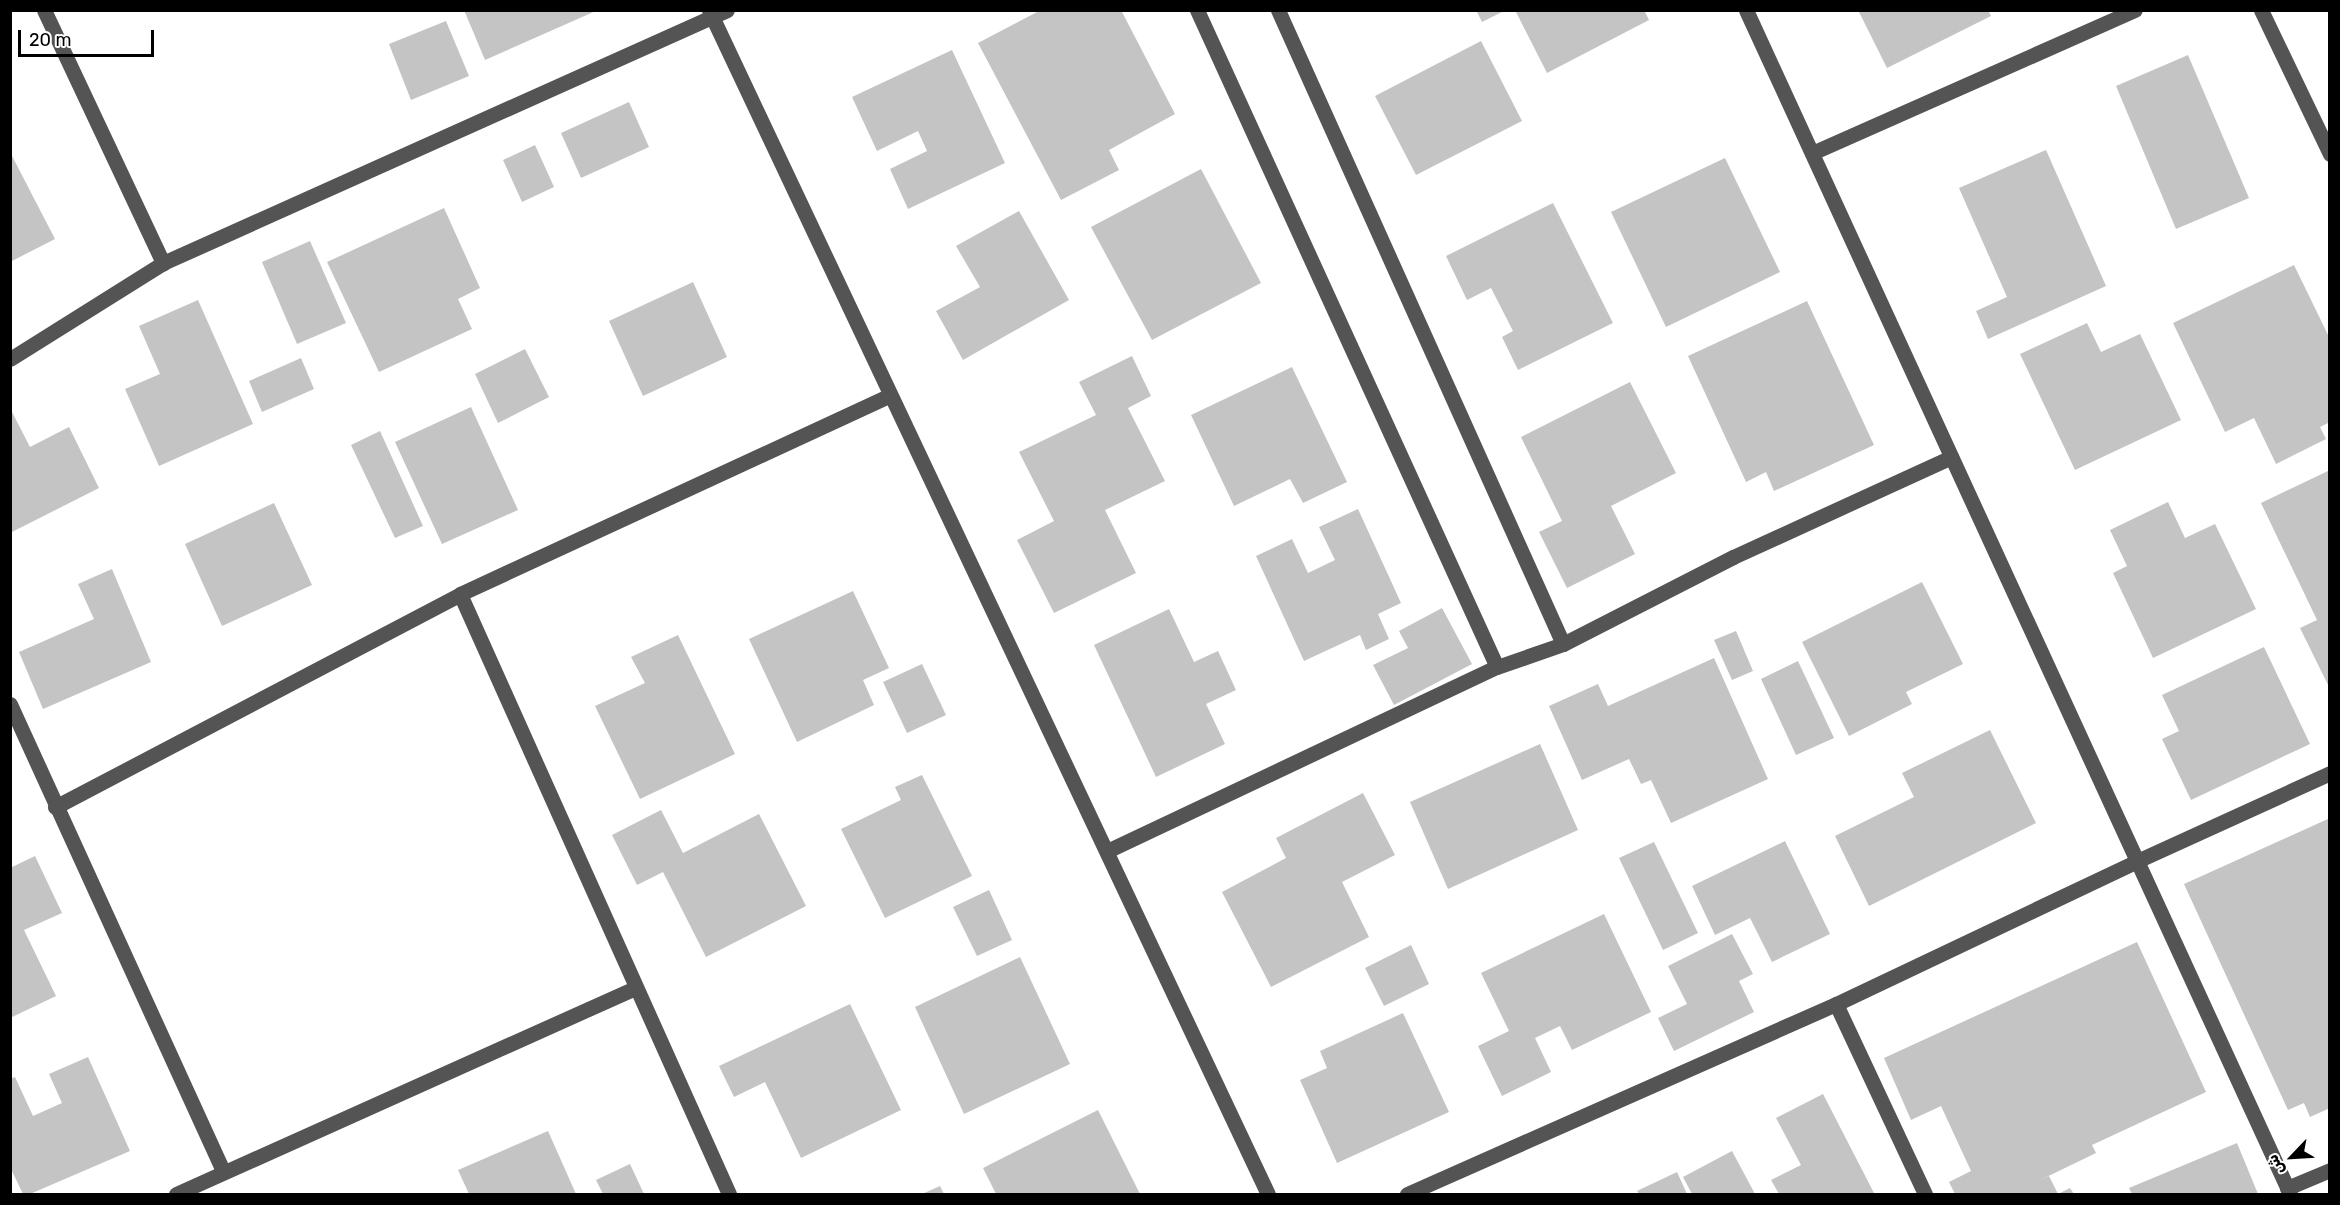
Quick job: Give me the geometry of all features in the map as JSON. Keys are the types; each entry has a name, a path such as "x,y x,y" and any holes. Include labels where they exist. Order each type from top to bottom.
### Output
{"street":[{"path":"44,10 163,263"},
{"path":"1197,10 1497,667"},
{"path":"1278,10 1563,644"},
{"path":"1746,10 2288,1191 2330,1170"},
{"path":"1812,153 2135,10"},
{"path":"2261,10 2330,154"},
{"path":"10,359 163,263 716,13 890,395 1268,1194"},
{"path":"55,807 460,594 890,395"},
{"path":"1107,851 1254,779 1497,667 1563,644 1733,557 1951,457"},
{"path":"460,594 729,1194"},
{"path":"10,704 55,807 223,1171"},
{"path":"1407,1194 1836,1004 2137,861 2330,773"},
{"path":"176,1194 635,988"},
{"path":"1836,1004 1924,1194"}],"building":[{"path":"464,10 598,10 485,60"},
{"path":"1041,10 1121,10 1175,114 1109,150 1119,170 1061,200 978,43"},
{"path":"1476,10 1506,10 1482,22"},
{"path":"1515,10 1644,10 1649,20 1547,73"},
{"path":"1858,10 1988,10 1991,16 1887,68"},
{"path":"446,21 469,76 411,100 389,44"},
{"path":"1481,41 1522,121 1416,175 1375,96"},
{"path":"952,50 1005,163 908,209 890,169 927,151 918,131 877,151 852,97"},
{"path":"2188,55 2249,198 2176,229 2116,86"},
{"path":"629,102 649,147 581,178 561,133"},
{"path":"535,145 554,187 522,202 503,160"},
{"path":"2046,150 2106,286 1988,339 1976,311 2007,297 1959,188"},
{"path":"10,152 55,239 10,262"},
{"path":"1725,158 1780,272 1666,327 1611,212"},
{"path":"1201,169 1261,283 1152,340 1091,227"},
{"path":"1553,203 1613,323 1518,370 1502,337 1513,331 1491,288 1467,300 1446,256"},
{"path":"444,208 480,288 458,299 472,329 379,372 327,262"},
{"path":"1019,211 1069,300 963,360 936,311 980,287 956,246"},
{"path":"310,241 346,323 297,344 262,262"},
{"path":"2294,265 2330,339 2330,422 2320,427 2326,439 2276,464 2254,418 2225,432 2173,323"},
{"path":"693,282 727,357 643,396 609,321"},
{"path":"198,300 253,424 159,466 125,389 160,374 139,326"},
{"path":"1807,301 1874,445 1774,491 1766,472 1746,482 1688,356"},
{"path":"2087,323 2101,352 2140,334 2181,420 2075,470 2020,354"},
{"path":"525,349 549,397 498,423 475,374"},
{"path":"1132,356 1151,396 1128,408 1165,481 1105,510 1136,573 1054,613 1017,540 1054,521 1019,452 1096,415 1079,382"},
{"path":"301,358 314,389 262,412 249,381"},
{"path":"1292,367 1347,482 1303,503 1290,479 1234,506 1191,415"},
{"path":"1630,382 1676,473 1611,506 1635,554 1567,588 1539,532 1562,521 1521,437"},
{"path":"471,407 518,510 442,544 395,442"},
{"path":"10,408 30,447 69,427 99,488 10,533"},
{"path":"380,431 423,526 395,538 351,445"},
{"path":"2330,470 2330,689 2300,628 2317,620 2261,503"},
{"path":"2168,502 2185,538 2215,524 2256,609 2153,658 2113,573 2127,566 2110,530"},
{"path":"274,503 312,585 222,626 185,544"},
{"path":"1358,509 1401,603 1378,614 1389,639 1366,650 1360,635 1304,661 1256,556 1292,539 1308,573 1335,560 1319,527"},
{"path":"112,569 151,662 43,709 19,652 94,619 78,584"},
{"path":"1922,582 1963,664 1906,692 1912,704 1849,736 1802,642"},
{"path":"853,591 889,668 863,680 874,705 797,742 749,639"},
{"path":"1442,608 1472,664 1394,705 1373,665 1408,648 1399,631"},
{"path":"1169,609 1194,662 1218,651 1236,690 1206,704 1225,744 1156,777 1094,645"},
{"path":"1736,631 1753,671 1732,680 1714,640"},
{"path":"678,635 735,754 640,799 595,706 645,683 631,657"},
{"path":"2264,647 2310,744 2191,800 2162,739 2179,731 2162,695"},
{"path":"1714,658 1768,779 1671,823 1651,780 1641,784 1629,759 1582,780 1549,706 1598,684 1608,706"},
{"path":"1798,661 1834,738 1796,755 1761,679"},
{"path":"922,664 946,715 907,733 883,682"},
{"path":"1990,730 2036,823 1869,906 1835,836 1914,797 1902,773"},
{"path":"1540,744 1578,830 1448,889 1410,802"},
{"path":"922,775 972,876 885,918 841,829 901,800 895,787"},
{"path":"1363,793 1395,855 1342,882 1369,937 1271,987 1222,892 1286,858 1276,838"},
{"path":"661,810 683,853 759,814 806,906 706,957 663,872 637,885 612,835"},
{"path":"2330,818 2330,1108 2310,1117 2304,1103 2288,1110 2184,884"},
{"path":"1785,841 1830,934 1772,962 1750,918 1715,935 1692,886"},
{"path":"1654,842 1698,933 1663,950 1619,858"},
{"path":"35,856 62,913 24,930 56,996 10,1018 10,868"},
{"path":"989,890 1012,940 977,956 953,907"},
{"path":"1604,914 1651,1012 1572,1050 1560,1026 1535,1038 1551,1072 1502,1096 1478,1046 1509,1031 1481,973"},
{"path":"1732,934 1753,974 1739,981 1754,1012 1674,1051 1658,1018 1687,1004 1668,966"},
{"path":"2137,942 2206,1092 2092,1145 2096,1153 2034,1183 2049,1176 2058,1194 1955,1194 1949,1182 1971,1171 1941,1106 1911,1120 1884,1058"},
{"path":"1411,945 1429,984 1384,1006 1365,968"},
{"path":"1020,957 1070,1064 964,1114 915,1007"},
{"path":"850,1004 901,1110 801,1158 765,1082 734,1097 719,1066"},
{"path":"1403,1013 1449,1112 1337,1163 1300,1080 1327,1068 1320,1051"},
{"path":"88,1057 130,1151 30,1194 23,1194 10,1167 10,1079 15,1077 33,1116 62,1103 49,1074"},
{"path":"1823,1094 1874,1193 1779,1194 1771,1180 1801,1165 1776,1118"},
{"path":"1098,1110 1140,1194 996,1194 983,1168"},
{"path":"548,1131 576,1194 469,1194 458,1170"},
{"path":"2237,1143 2258,1194 2132,1194 2129,1188"},
{"path":"1732,1151 1755,1194 1692,1194 1683,1177"},
{"path":"630,1164 644,1194 603,1194 596,1180"},
{"path":"1677,1172 1687,1194 1639,1194 1637,1191"},
{"path":"940,1186 944,1194 922,1194"},
{"path":"2070,1188 2074,1194 2058,1194"}]}
